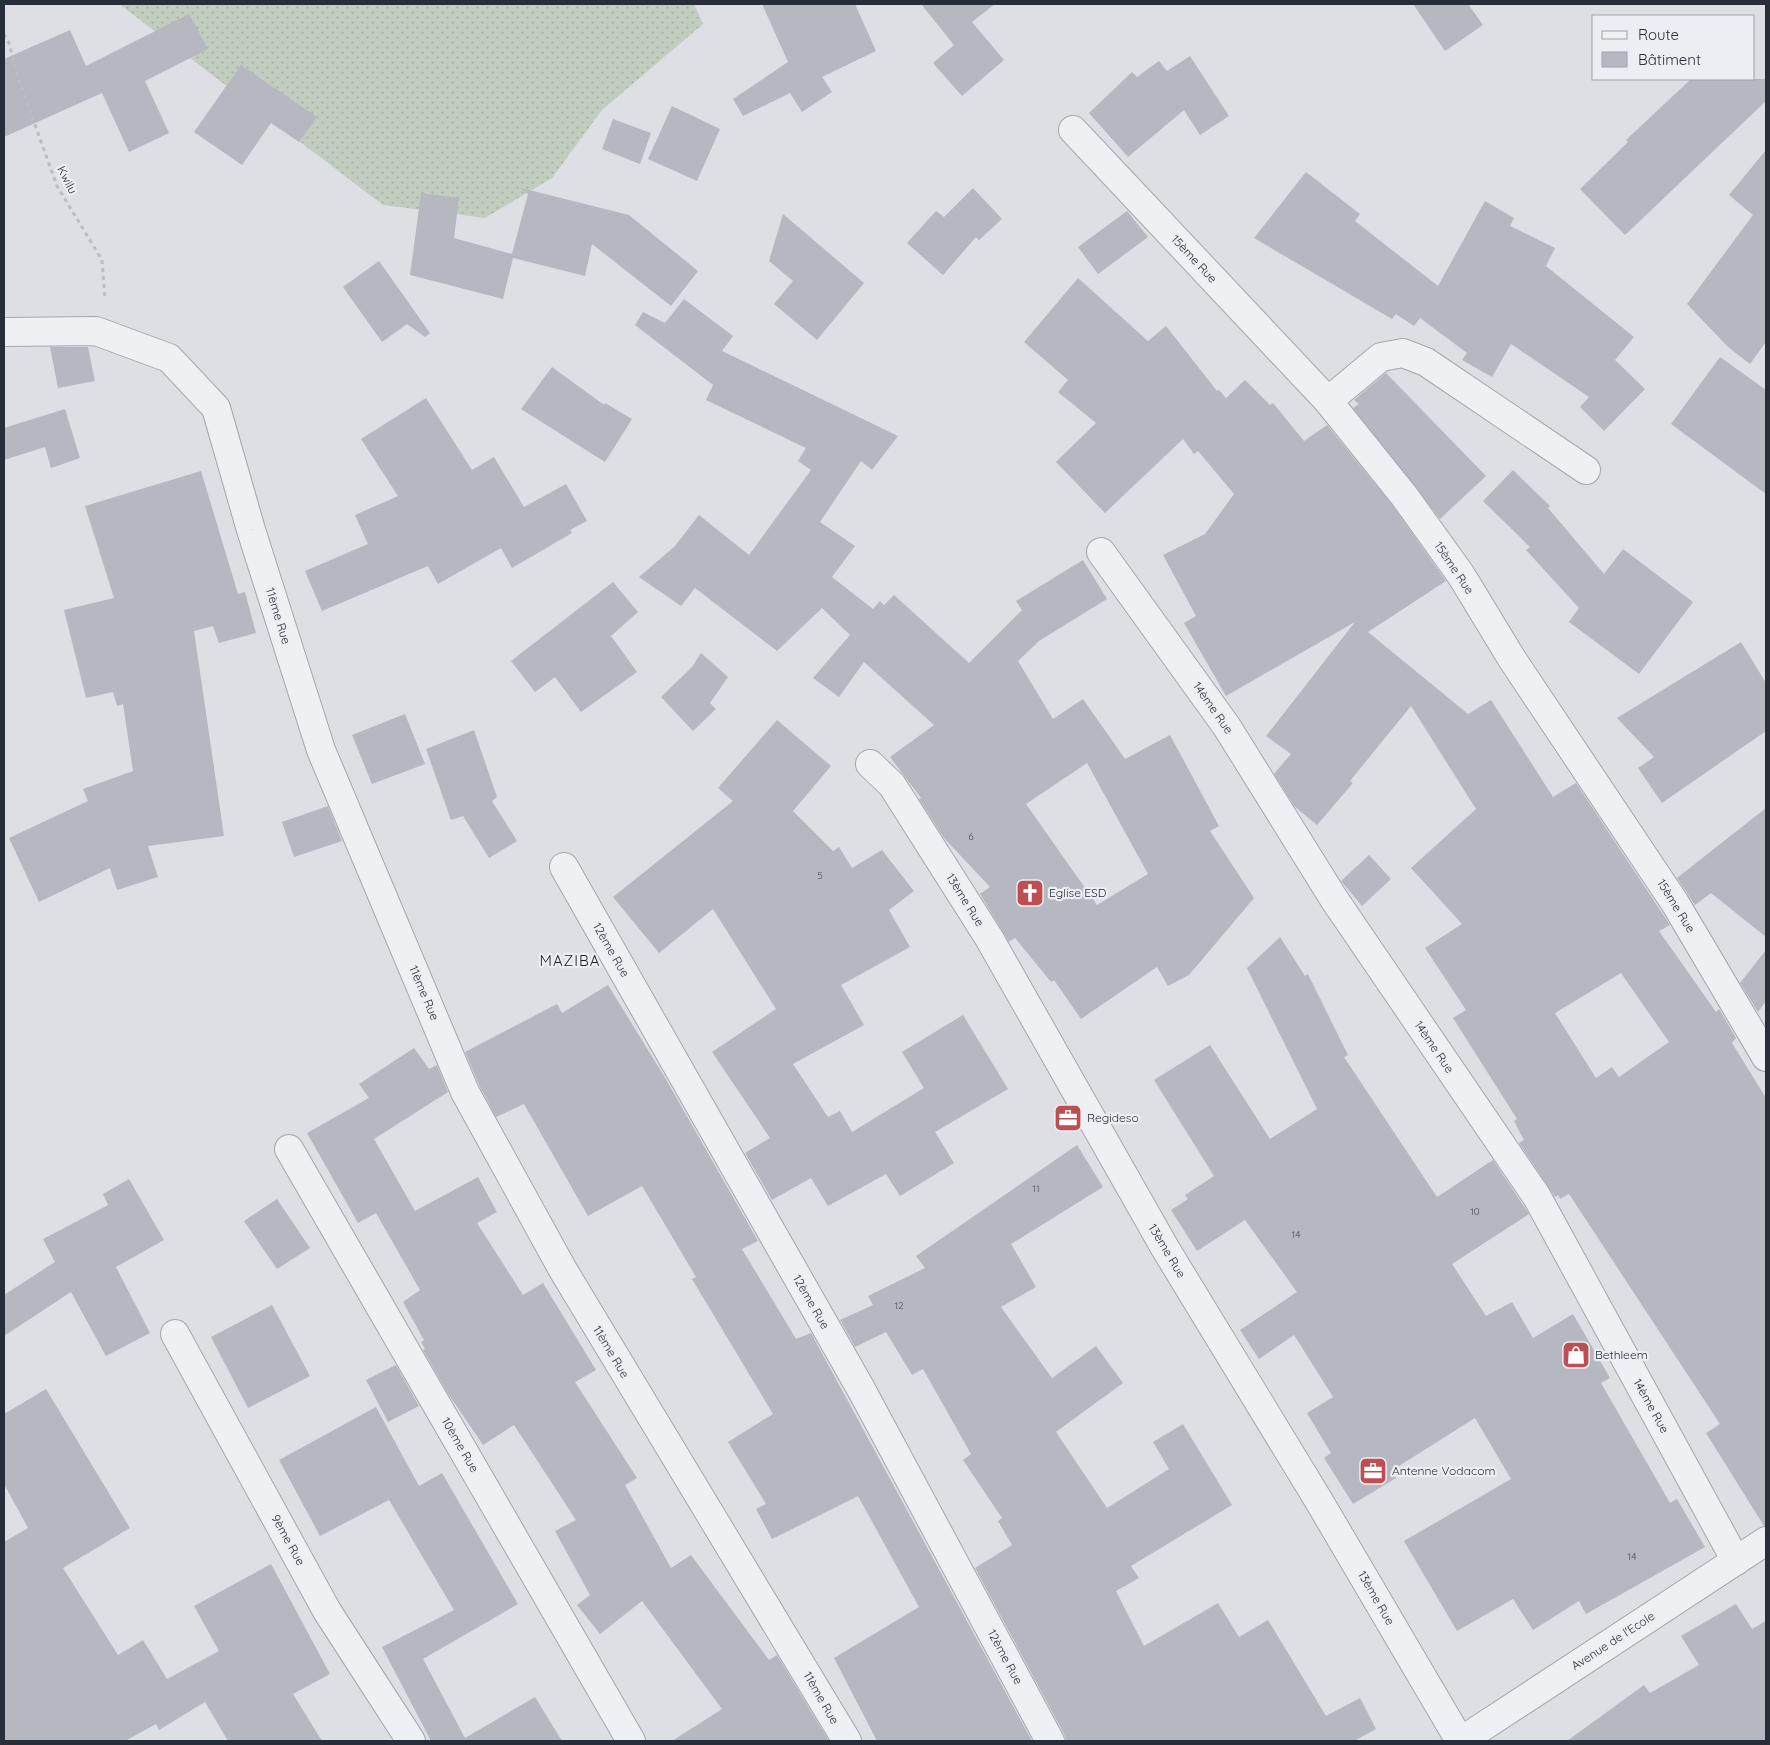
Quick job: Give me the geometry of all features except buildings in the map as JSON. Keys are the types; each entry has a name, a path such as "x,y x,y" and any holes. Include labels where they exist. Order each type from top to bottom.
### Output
{"street":[{"name":"15ème Rue","path":"1073,130 1328,401 1405,497 1461,576 1518,667 1675,903 1766,1057"},
{"name":"11ème Rue","path":"4,332 96,331 169,358 216,408 262,566 321,750 465,1092 573,1286 847,1741"},
{"path":"1328,401 1381,357 1403,353 1426,362 1586,470"},
{"name":"14ème Rue","path":"1101,552 1227,727 1334,899 1537,1197 1736,1561"},
{"name":"13ème Rue","path":"870,764 892,785 989,938 1165,1248 1319,1501 1460,1741"},
{"name":"12ème Rue","path":"564,867 861,1389 1050,1741"},
{"name":"10ème Rue","path":"289,1149 631,1741"},
{"name":"9ème Rue","path":"175,1334 327,1611 411,1741"},
{"name":"Avenue de l'Ecole","path":"1460,1741 1766,1541"}],"path":[{"name":"Kwilu","path":"4,34 9,43 16,72 57,186 102,260 106,296 96,331"}],"green space":[{"path":"119,4 694,4 703,24 602,110 552,178 485,218 383,205"}],"place":[{"name":"Eglise ESD","path":"1030,893"},
{"name":"Regideso","path":"1068,1118"},
{"name":"Bethleem","path":"1576,1355"},
{"name":"Antenne Vodacom","path":"1373,1471"}],"district":[{"name":"MAZIBA","path":"570,961"}]}
